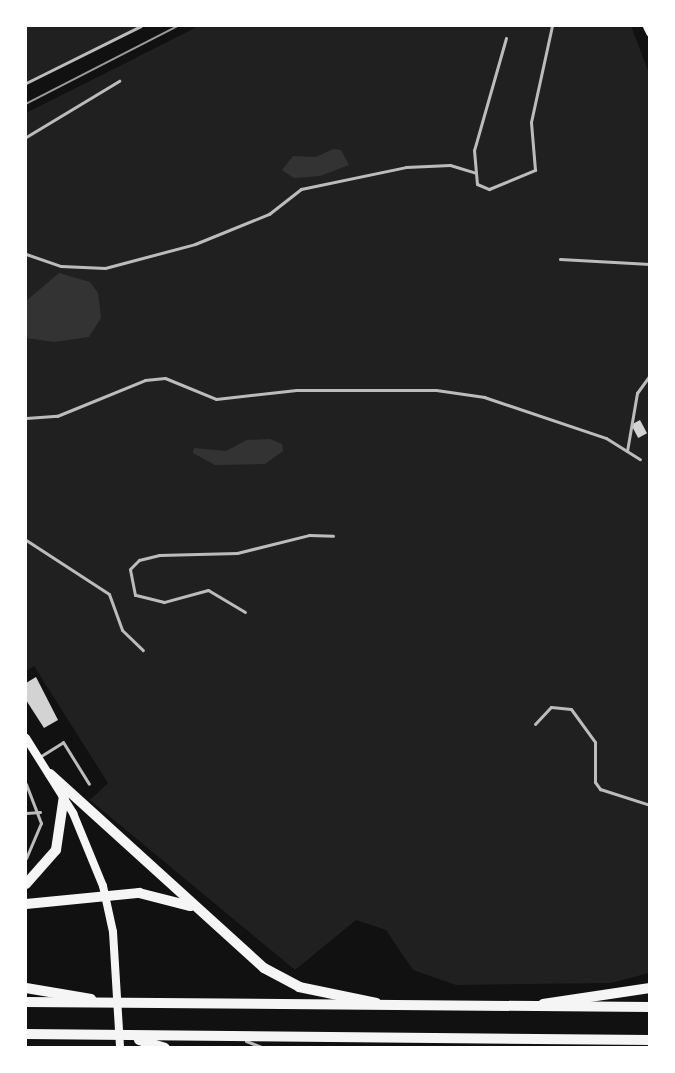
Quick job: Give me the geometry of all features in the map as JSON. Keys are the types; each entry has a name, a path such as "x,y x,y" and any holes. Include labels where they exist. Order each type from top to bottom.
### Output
{"highway":[{"path":"50,774 193,907 282,980 393,1008"},
{"path":"26,884 56,850 64,796"},
{"path":"26,904 146,893 193,907"},
{"path":"26,988 54,989 106,1004"},
{"path":"516,1009 650,988"},
{"path":"26,1002 516,1009 650,1007"},
{"path":"26,1035 242,1039 650,1040"},
{"path":"124,1036 165,1047"}],"main road":[{"path":"647,26 650,32"},
{"path":"26,738 64,796 105,895 116,965 120,1047"}],"lane":[{"path":"26,83 141,26"},
{"path":"506,38 474,150 477,184 489,189 535,170 531,122 552,26"},
{"path":"26,137 119,81"},
{"path":"26,254 62,266 105,268 195,244 259,218 301,189 406,167 450,165 476,172"},
{"path":"560,259 650,264"},
{"path":"627,452 637,393 650,375"},
{"path":"26,418 57,416 145,380 165,378 216,399 296,390 436,390 484,397 606,438 640,459"},
{"path":"245,612 208,590 164,602 135,595 130,569 139,560 159,555 237,553 309,535 333,536"},
{"path":"26,540 109,594 122,630 143,650"},
{"path":"535,724 551,707 571,709 595,742 594,782 600,789 650,805"},
{"path":"39,758 63,742 89,784"},
{"path":"26,784 40,812 39,836 26,858"},
{"path":"26,813 40,812"},
{"path":"242,1039 264,1047"}],"shaded area":[{"path":"26,26 144,26 26,84"},
{"path":"199,26 631,26 650,76 649,973 611,983 456,985 413,970 386,930 356,920 295,970 90,800 108,783 34,666 26,671 26,113"},
{"path":"333,149 341,150 349,165 320,176 294,178 282,170 293,156 316,157"},
{"path":"59,273 90,282 98,293 101,318 89,337 54,342 26,338 26,301"},
{"path":"270,439 282,444 283,451 265,464 215,465 193,453 194,448 226,451 247,440"}],"building":[{"path":"640,420 647,433 638,438 631,425"},
{"path":"36,677 58,720 44,728 26,700 26,683"}],"tram line":[{"path":"26,104 178,26"}]}
